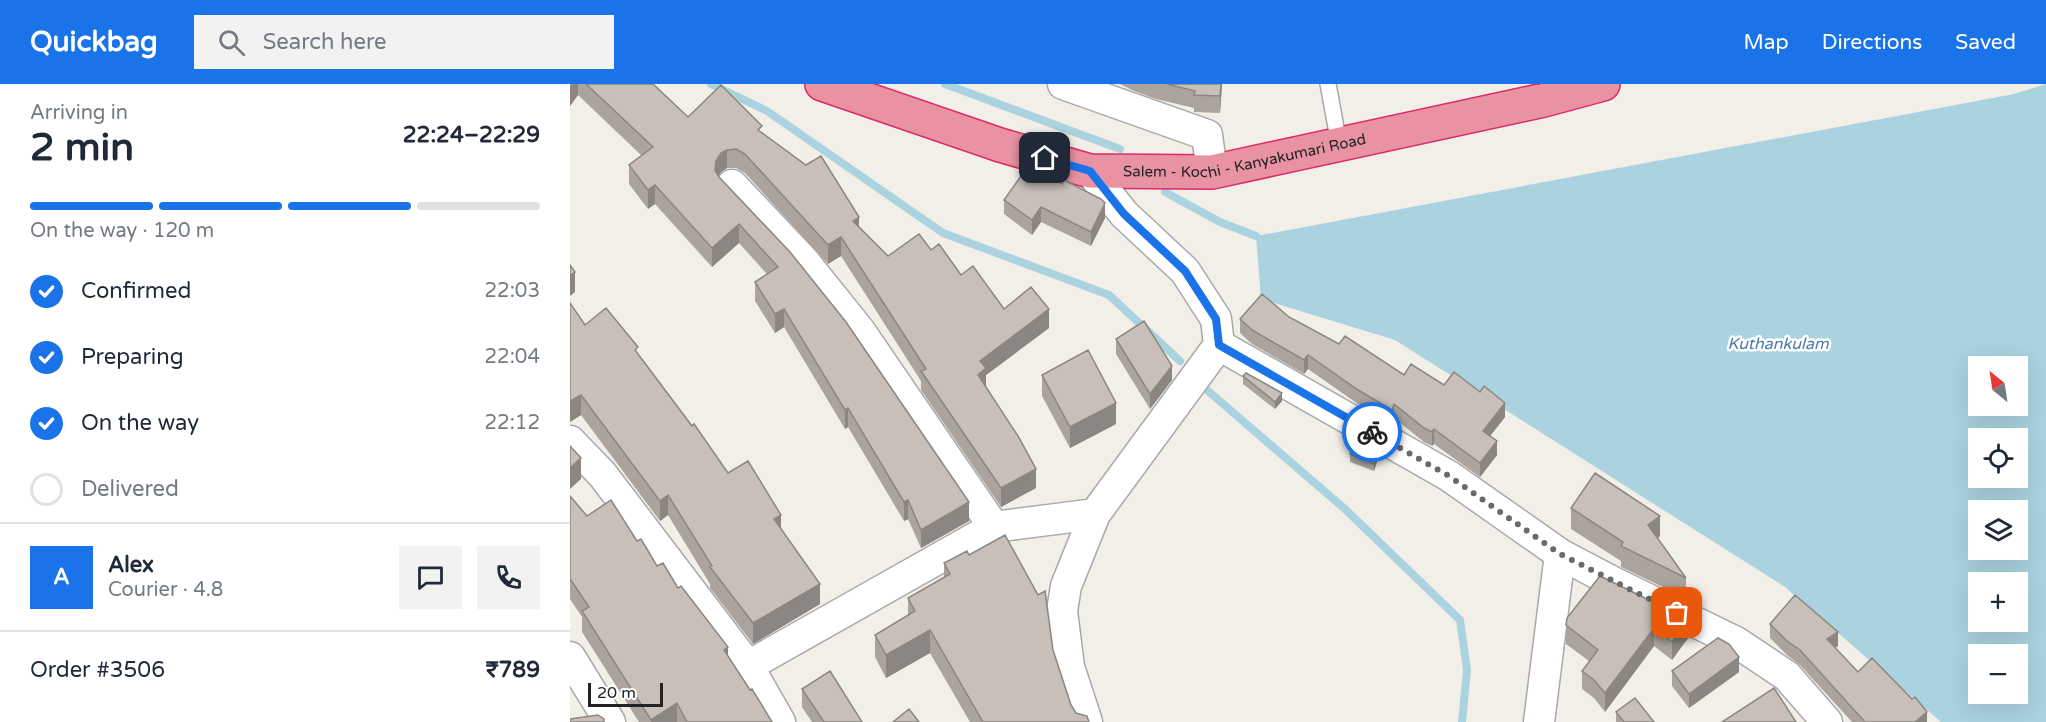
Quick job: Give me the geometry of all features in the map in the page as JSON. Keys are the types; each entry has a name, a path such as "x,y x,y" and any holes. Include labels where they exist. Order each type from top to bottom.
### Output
{"highway":[{"name":"Salem - Kochi - Kanyakumari Road","path":"822,84 1000,145 1090,171 1212,172 1339,144 1542,92 1603,84"}],"street":[{"path":"1063,84 1207,135 1212,172"},
{"path":"1087,722 1070,668 1062,611 1066,586 1095,513 1219,345 1216,319 1185,271 1124,214 1090,171"},
{"path":"732,184 803,260 860,331 994,527"},
{"path":"1219,345 1449,476 1560,554 1736,642 1786,676 1827,722"},
{"path":"570,441 602,474 748,666 780,722"},
{"path":"748,666 994,527 1095,513"},
{"path":"1539,722 1560,554"},
{"path":"570,657 610,722"}],"lane":[{"path":"1328,84 1339,144"}],"water":[{"name":"Kuthankulam","path":"2046,84 2046,722 1941,722 1785,587 1395,340 1261,299 1256,236 2014,94"}],"building":[{"path":"586,84 653,84 688,117 721,85 762,126 758,130 806,165 821,156 859,217 853,221 888,256 919,234 931,250 939,244 961,275 973,266 1004,309 1031,287 1049,309 980,361 986,368 978,375 1018,436 1036,469 1001,488 921,371 926,369 841,237 828,245 745,154 736,149 721,153 716,161 715,170 719,177 790,252 846,322 969,502 921,530 908,500 904,502 848,408 845,410 784,309 775,314 755,282 778,267 739,224 712,248 655,185 648,190 629,165 653,147"},
{"path":"1167,84 1221,84 1220,96 1194,95 1195,91"},
{"path":"1031,162 1062,184 1064,180 1105,203 1091,232 1041,207 1032,220 1004,200"},
{"path":"570,265 575,272 570,276"},
{"path":"1262,294 1289,317 1339,344 1345,336 1404,375 1411,364 1444,385 1454,372 1480,392 1484,386 1505,403 1483,431 1497,441 1480,463 1434,429 1432,432 1424,428 1394,404 1392,410 1358,390 1308,355 1304,360 1252,330 1240,319"},
{"path":"570,303 585,325 606,308 638,347 635,350 692,426 694,424 728,473 748,461 781,515 774,519 820,584 753,623 710,567 712,566 668,495 660,501 581,395 570,401"},
{"path":"1144,321 1172,366 1150,394 1116,339"},
{"path":"1088,350 1116,403 1070,427 1042,375"},
{"path":"1246,373 1282,393 1275,402 1243,376"},
{"path":"1358,436 1379,449 1374,464 1350,454"},
{"path":"570,446 581,458 570,468"},
{"path":"1595,473 1660,516 1648,525 1686,578 1621,546 1623,542 1571,508"},
{"path":"570,496 587,516 611,500 637,541 641,539 657,566 663,563 678,588 681,586 728,647 724,650 772,722 687,722 677,703 651,720 582,611 589,607 570,579"},
{"path":"1005,535 1038,595 1045,591 1053,650 1071,705 1076,713 1087,716 1089,722 983,722 930,630 886,655 875,635 915,611 908,598 950,574 944,563 967,551 969,555"},
{"path":"1600,576 1688,619 1672,642 1654,628 1605,693 1582,671 1598,650 1566,625 1567,618"},
{"path":"1795,595 1838,632 1827,639 1858,672 1872,658 1912,699 1915,697 1927,712 1915,722 1865,722 1800,650 1770,624"},
{"path":"1718,638 1729,644 1739,657 1689,694 1672,671"},
{"path":"830,671 862,722 824,722 802,689"},
{"path":"1774,688 1796,722 1722,722"},
{"path":"1635,698 1654,722 1624,722 1616,712"},
{"path":"909,709 919,722 893,722"},
{"path":"598,715 604,719 604,722 570,722 570,719"}],"waterway":[{"path":"711,84 767,111 943,233 1109,295 1180,361"},
{"path":"945,84 1120,149"},
{"path":"1165,192 1220,222 1256,236"},
{"path":"1208,391 1345,509 1460,620 1467,670 1462,722"}],"way so far":[{"path":"1372,432 1449,476 1560,554 1677,613"}],"route":[{"path":"1045,158 1090,171 1124,214 1185,271 1216,319 1219,345 1372,432"}]}
